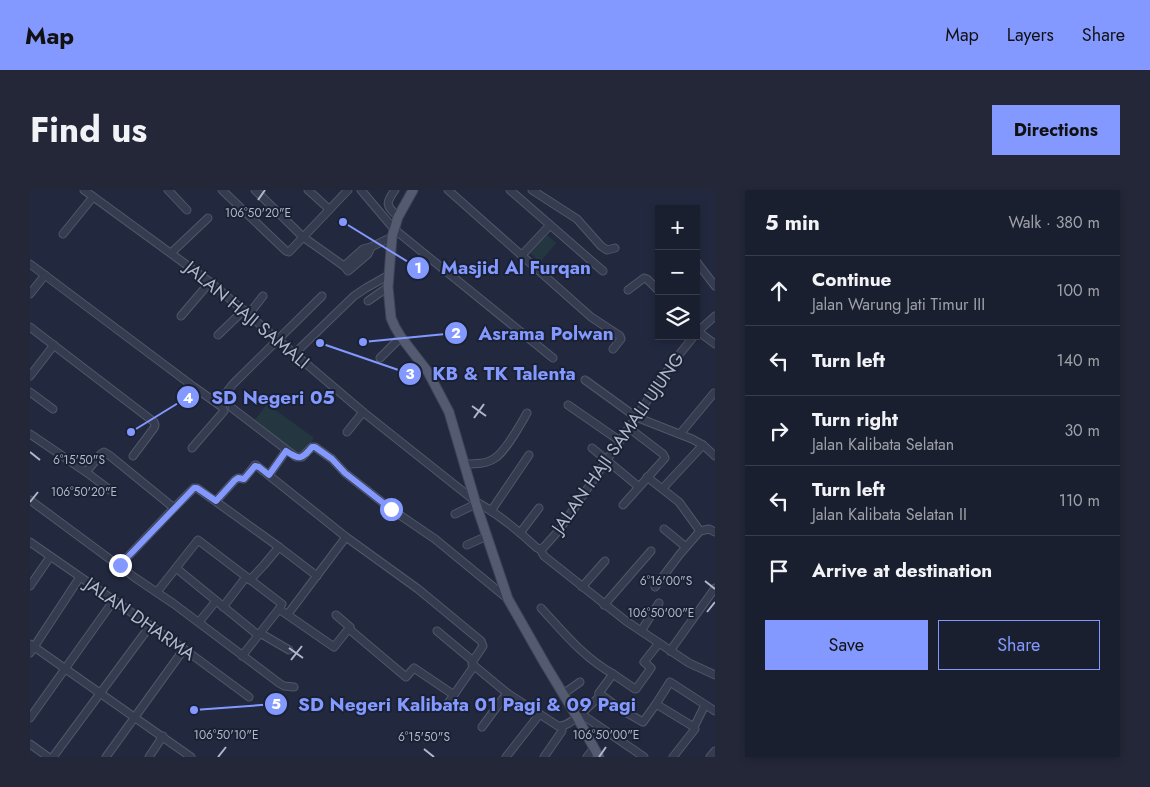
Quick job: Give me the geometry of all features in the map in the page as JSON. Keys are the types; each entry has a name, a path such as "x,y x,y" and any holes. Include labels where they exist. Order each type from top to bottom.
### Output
{"main road":[{"path":"413,190 398,217 393,233 388,287 391,318 401,337 428,372 447,408 508,599 563,694 579,716 599,757"}],"street":[{"name":"JALAN HAJI SAMALI","path":"84,190 210,282 363,412 476,502 520,532 540,549 544,556 604,605 688,663 715,675"},
{"path":"168,190 186,210"},
{"path":"222,190 289,252 348,190"},
{"path":"255,190 303,237 344,266 348,271 368,254 371,247 393,233"},
{"path":"308,190 329,209"},
{"path":"361,190 393,233 552,358"},
{"path":"395,190 387,204 398,217"},
{"path":"448,190 591,317 620,336 621,339 613,350"},
{"path":"510,190 603,271"},
{"path":"532,190 577,219 601,246 607,250 615,248"},
{"path":"63,234 93,197"},
{"path":"171,253 208,218"},
{"path":"522,255 550,225"},
{"path":"30,264 222,407 224,411 192,448"},
{"path":"700,266 715,286"},
{"path":"30,294 44,275"},
{"path":"294,354 348,304 354,296 389,275"},
{"path":"628,290 644,278 655,285"},
{"path":"181,316 210,282"},
{"path":"368,301 388,287"},
{"path":"218,335 247,312 263,296"},
{"path":"218,403 233,384 322,296"},
{"name":"JALAN HAJI SAMALI UJUNG","path":"700,329 715,316"},
{"path":"30,327 154,422 154,428 133,456"},
{"path":"700,335 715,344"},
{"path":"700,336 715,348"},
{"path":"380,358 401,337"},
{"name":"JALAN HAJI SAMALI UJUNG","path":"540,549 560,530 674,361 690,340"},
{"path":"30,376 54,345"},
{"path":"585,380 636,418 692,439 715,456"},
{"path":"30,392 53,409"},
{"path":"680,434 714,393"},
{"path":"568,405 620,441"},
{"path":"232,408 296,457 304,456 312,447 315,447 332,459 345,473 391,509 434,539 508,599"},
{"path":"347,432 363,412"},
{"path":"465,464 483,463 496,458 511,439 527,413"},
{"path":"623,505 665,458 665,456 629,428"},
{"path":"30,434 110,490"},
{"path":"663,488 703,446"},
{"path":"592,448 639,487"},
{"path":"269,475 286,451"},
{"path":"86,472 104,452 174,508"},
{"path":"491,511 529,455"},
{"path":"216,501 235,480 238,478 244,479 255,466 259,467 346,537 418,589 482,642 483,646 474,663 446,706"},
{"path":"647,477 679,502 700,531"},
{"path":"120,565 174,508 194,488 197,488 316,576"},
{"path":"30,500 127,572 199,622 279,683 288,687 294,687"},
{"path":"455,514 476,502"},
{"path":"520,532 540,508"},
{"path":"664,529 686,547"},
{"path":"655,587 700,531 712,530"},
{"path":"467,545 487,536"},
{"path":"288,614 346,537"},
{"path":"156,592 198,540 282,604 242,656"},
{"name":"JALAN DHARMA","path":"30,542 184,649 249,697"},
{"path":"223,607 248,578 264,565 279,547"},
{"path":"604,605 651,551"},
{"path":"30,586 50,557"},
{"path":"582,587 605,561"},
{"path":"176,568 259,634 289,650"},
{"path":"30,654 32,645 80,577"},
{"path":"670,651 715,588"},
{"path":"30,718 114,600"},
{"path":"199,622 216,601"},
{"path":"641,631 659,603"},
{"path":"542,608 575,646 635,689 650,668 644,662 659,643"},
{"path":"280,609 333,647 350,628"},
{"path":"336,615 406,677 414,668 454,695"},
{"path":"53,757 150,626"},
{"path":"437,632 507,693 558,726 566,725 579,716 599,697 599,692 613,674"},
{"path":"32,645 192,757"},
{"path":"106,757 184,649"},
{"path":"563,694 580,682"},
{"path":"599,692 622,710 642,722 670,682 715,711"},
{"path":"482,727 507,693"},
{"path":"656,704 694,727"},
{"path":"673,757 695,729 694,727 705,704"},
{"path":"506,757 539,715"},
{"path":"579,716 644,757"},
{"path":"544,757 562,731 562,726"},
{"path":"149,757 163,736"},
{"path":"30,744 48,757"},
{"path":"587,757 594,748"},
{"path":"710,757 715,751"}],"shaded area":[{"path":"547,235 556,243 540,262 530,253"},
{"path":"267,404 314,438 299,458 252,424"}],"place":[{"name":"Masjid Al Furqan","path":"343,222"},
{"name":"Asrama Polwan","path":"363,342"},
{"name":"KB & TK Talenta","path":"320,343"},
{"name":"SD Negeri 05","path":"131,432"},
{"name":"SD Negeri Kalibata 01 Pagi & 09 Pagi","path":"194,710"}],"route":[{"path":"120,565 194,488 197,488 216,501 235,480 238,478 244,479 256,465 269,475 286,451 300,458 314,446 391,509"}]}
